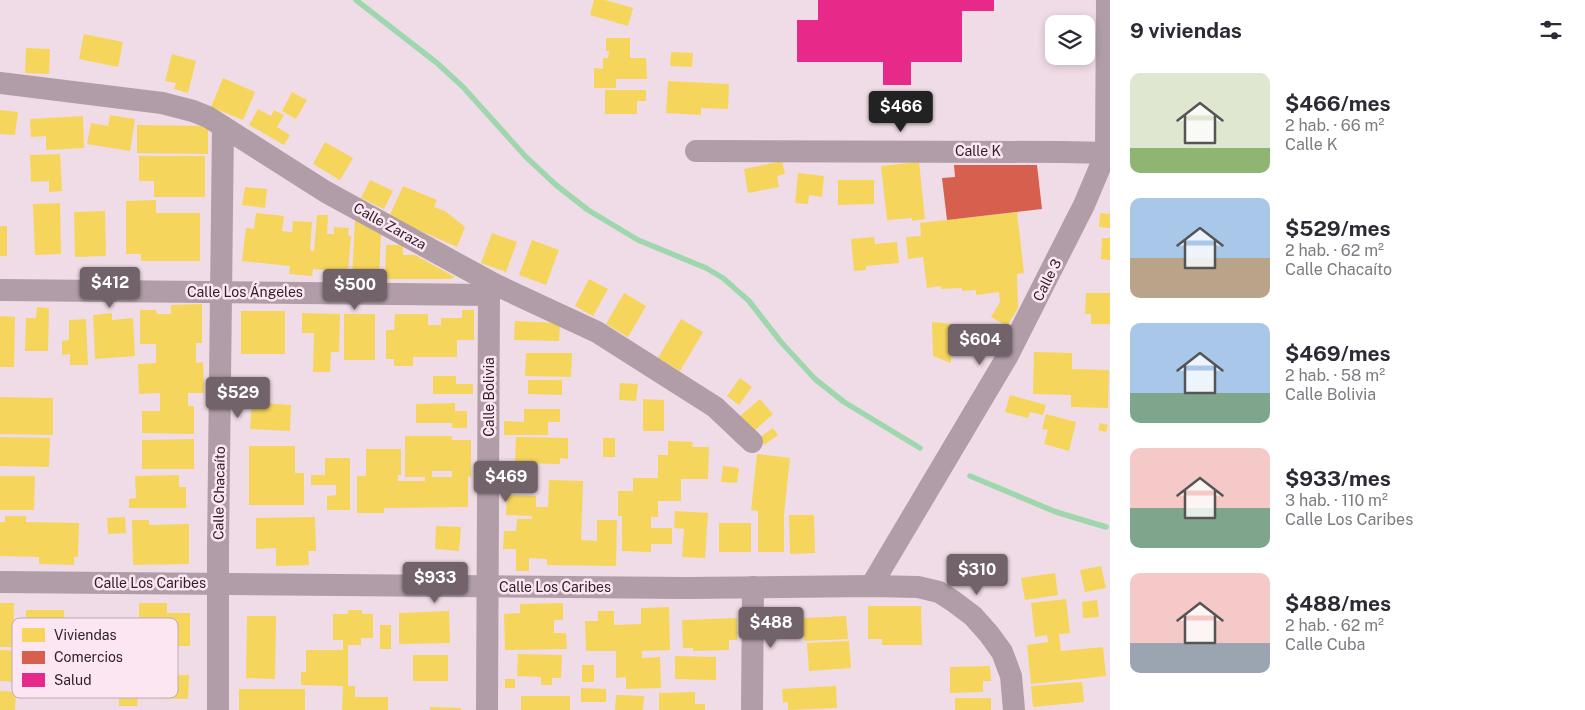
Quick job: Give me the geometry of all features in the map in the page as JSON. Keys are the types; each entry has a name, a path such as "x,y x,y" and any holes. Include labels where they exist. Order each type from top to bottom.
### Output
{"street":[{"name":"Calle 3","path":"871,586 1007,357 1080,213 1108,153 1107,0"},
{"name":"Calle Zaraza","path":"0,83 162,103 193,111 223,127 326,192 492,289 597,332 715,407 752,442"},
{"name":"Calle Chacaíto","path":"218,710 223,127"},
{"name":"Calle K","path":"696,151 1108,153"},
{"name":"Calle Los Ángeles","path":"0,290 221,292 492,289"},
{"name":"Calle Bolivia","path":"486,710 492,289"},
{"name":"Calle Los Caribes","path":"0,582 918,587 939,592 954,601 973,616 1002,652 1011,676 1014,710"},
{"path":"752,710 753,587"}],"building: Viviendas":[{"path":"594,0 605,0 633,8 628,26 590,15"},
{"path":"84,34 123,42 118,67 79,59"},
{"path":"606,38 630,38 630,58 646,58 647,79 616,79 616,88 594,88 594,68 603,69 603,58 608,58 609,51 606,51"},
{"path":"26,48 50,49 49,74 25,73"},
{"path":"671,52 693,53 692,67 670,66"},
{"path":"172,54 196,61 188,93 174,89 176,83 165,81"},
{"path":"223,78 255,92 243,120 211,107"},
{"path":"668,81 729,84 728,109 701,108 701,115 666,113"},
{"path":"605,90 646,90 646,101 637,101 637,114 605,114"},
{"path":"292,92 307,100 296,119 282,111"},
{"path":"258,109 271,116 274,110 284,115 277,127 290,135 284,145 249,125"},
{"path":"0,110 18,112 15,135 0,134"},
{"path":"110,115 135,119 130,151 87,144 91,123 108,126"},
{"path":"83,116 84,148 46,150 46,136 31,137 30,119"},
{"path":"137,125 208,126 208,154 137,153"},
{"path":"325,142 353,158 340,180 313,164"},
{"path":"60,154 62,191 49,192 49,181 31,182 30,155"},
{"path":"139,156 205,156 205,197 154,197 154,181 139,181"},
{"path":"782,161 785,174 777,176 779,187 748,193 744,169"},
{"path":"919,162 925,219 912,221 912,218 887,220 881,166"},
{"path":"798,173 824,176 822,197 809,195 808,204 795,203"},
{"path":"370,180 393,191 384,209 361,198"},
{"path":"838,180 874,180 874,204 838,205"},
{"path":"403,186 437,200 434,207 445,211 465,227 457,247 389,217"},
{"path":"245,187 267,189 265,208 242,205"},
{"path":"156,200 156,213 200,213 200,261 141,261 141,254 126,254 126,201"},
{"path":"60,203 61,254 35,255 33,204"},
{"path":"105,211 106,256 75,257 74,212"},
{"path":"1017,212 1024,273 1017,274 1018,308 1007,326 991,317 1000,302 999,292 976,295 976,290 962,291 962,288 941,289 941,286 927,288 923,257 908,259 906,237 921,236 920,223"},
{"path":"256,213 284,216 282,231 292,232 293,221 312,222 310,250 314,251 317,215 328,215 327,234 334,234 334,227 349,228 348,235 351,236 348,272 313,269 312,276 289,274 290,266 242,261 246,228 254,229"},
{"path":"1100,213 1110,214 1110,228 1099,227"},
{"path":"355,220 381,232 379,278 352,277"},
{"path":"0,226 7,226 7,256 0,256"},
{"path":"492,233 517,242 506,272 481,263"},
{"path":"874,237 875,244 897,242 899,263 866,266 866,270 854,271 851,239"},
{"path":"1102,238 1110,238 1110,260 1101,259"},
{"path":"532,240 559,250 546,285 519,275"},
{"path":"386,245 403,245 403,255 415,255 455,277 450,279 385,279"},
{"path":"589,279 608,289 593,316 575,306"},
{"path":"624,293 646,306 628,337 606,324"},
{"path":"1086,293 1110,293 1110,324 1091,324 1091,314 1085,314"},
{"path":"202,304 202,343 196,343 196,363 203,362 204,393 188,393 188,406 194,406 194,434 142,433 142,411 160,411 160,393 139,394 138,364 156,363 156,344 140,344 140,310 156,310 157,314 171,314 171,305"},
{"path":"37,307 49,308 48,351 25,351 26,318 36,318"},
{"path":"462,310 474,310 474,340 457,340 457,357 413,357 413,366 394,366 394,359 386,359 386,330 394,330 395,314 428,314 428,325 441,325 441,318 462,318"},
{"path":"241,311 285,311 285,354 241,354"},
{"path":"112,313 112,320 133,318 135,356 95,359 93,315"},
{"path":"302,313 340,314 339,352 331,352 330,372 313,372 314,333 302,333"},
{"path":"344,314 375,314 375,360 344,360"},
{"path":"0,316 15,317 14,367 0,367"},
{"path":"86,319 88,365 70,365 70,354 62,355 62,341 69,340 69,320"},
{"path":"681,319 703,332 680,371 658,358"},
{"path":"515,321 560,323 559,341 514,340"},
{"path":"932,322 952,324 951,363 933,356"},
{"path":"1034,352 1072,353 1072,369 1109,370 1108,408 1071,407 1071,395 1033,394"},
{"path":"526,353 572,353 571,377 525,376"},
{"path":"433,376 456,376 456,384 473,384 473,394 433,394"},
{"path":"740,378 752,387 739,405 727,396"},
{"path":"528,380 562,380 562,395 528,394"},
{"path":"620,383 638,384 636,401 619,400"},
{"path":"1010,395 1046,405 1043,415 1030,412 1028,418 1005,412"},
{"path":"0,397 53,398 53,435 0,434"},
{"path":"643,399 664,400 664,431 643,431"},
{"path":"760,399 773,414 753,432 740,416"},
{"path":"252,402 291,405 290,431 250,429"},
{"path":"455,403 455,411 467,411 467,428 452,428 452,423 416,423 416,404"},
{"path":"524,409 560,409 560,422 548,422 548,435 504,435 504,421 524,422"},
{"path":"1046,414 1076,422 1069,451 1044,444 1048,430 1042,429"},
{"path":"1100,423 1108,425 1106,432 1098,430"},
{"path":"773,428 778,435 764,445 759,438"},
{"path":"405,436 452,436 452,440 471,440 471,477 468,476 468,507 384,508 384,513 357,513 357,476 366,476 366,449 401,449 401,475 398,475 398,481 425,481 425,477 405,477","holes":["432,471 452,471 452,477 432,477"]},
{"path":"0,437 50,438 49,467 0,466"},
{"path":"516,437 568,438 568,459 560,458 560,464 515,463"},
{"path":"603,438 615,438 615,457 603,457"},
{"path":"194,439 194,469 142,469 142,440"},
{"path":"668,441 693,442 692,447 709,447 708,479 681,479 681,501 658,501 658,517 651,517 651,528 672,528 672,544 651,544 651,552 622,551 622,516 618,516 618,491 633,491 633,478 658,478 658,455 668,455"},
{"path":"249,446 295,446 295,473 304,473 304,505 249,505"},
{"path":"757,454 790,458 784,514 784,552 758,552 758,511 751,510"},
{"path":"325,458 350,458 350,510 327,510 327,496 336,495 336,485 311,485 311,475 325,475"},
{"path":"723,466 739,468 737,483 721,482"},
{"path":"179,475 179,487 186,487 186,508 129,508 129,499 136,498 135,476"},
{"path":"0,476 35,476 34,510 0,510"},
{"path":"549,480 583,481 581,540 597,541 597,520 617,520 616,566 547,565 547,559 529,558 529,571 516,571 516,549 503,549 504,531 516,531 517,519 532,519 532,516 506,515 507,495 536,496 536,507 548,507"},
{"path":"675,511 708,513 705,558 682,557 684,529 674,528"},
{"path":"789,515 814,515 815,553 790,554"},
{"path":"5,516 26,516 26,522 79,523 78,557 74,557 74,565 39,564 39,557 0,556 0,522 5,522"},
{"path":"125,517 126,533 108,534 107,518"},
{"path":"315,517 316,551 308,551 309,565 276,566 276,548 256,549 256,518"},
{"path":"132,520 149,520 149,525 189,524 189,564 133,565"},
{"path":"719,523 751,523 751,552 719,552"},
{"path":"436,526 461,527 459,551 435,549"},
{"path":"1101,566 1106,588 1085,592 1080,570"},
{"path":"1055,573 1058,595 1025,600 1021,578"},
{"path":"1066,599 1070,633 1059,634 1061,651 1103,647 1106,676 1031,684 1027,645 1048,642 1047,635 1035,637 1031,603"},
{"path":"1097,600 1099,617 1083,618 1082,602"},
{"path":"0,603 14,603 12,647 0,647"},
{"path":"139,603 167,603 167,613 190,613 190,646 178,646 178,618 139,618"},
{"path":"563,603 563,620 554,620 554,633 566,633 567,649 505,650 504,614 520,613 520,604"},
{"path":"868,606 921,606 922,645 882,645 882,639 868,639"},
{"path":"669,607 670,650 642,651 642,658 660,657 661,688 626,689 626,677 616,678 616,651 586,651 585,621 598,621 598,611 614,611 614,625 641,624 641,608"},
{"path":"26,610 64,610 64,618 26,618"},
{"path":"348,610 362,610 362,614 373,614 373,638 361,638 361,645 348,645 348,686 355,686 355,697 388,697 388,710 342,710 343,686 301,685 301,672 306,672 306,650 343,650 343,640 333,640 333,614 348,614"},
{"path":"449,611 450,643 399,644 399,613"},
{"path":"247,616 276,616 275,679 246,678"},
{"path":"846,616 848,639 805,641 804,637 784,638 784,619"},
{"path":"737,618 737,640 729,640 729,650 693,651 693,648 683,648 682,620"},
{"path":"380,625 391,625 391,649 380,649"},
{"path":"849,641 851,668 809,671 807,643"},
{"path":"0,650 12,651 12,682 0,681"},
{"path":"518,654 562,655 561,678 552,678 552,685 541,685 541,677 517,676"},
{"path":"413,655 448,655 448,681 413,681"},
{"path":"675,656 716,657 716,680 675,679"},
{"path":"582,665 594,665 594,682 582,682"},
{"path":"990,666 991,681 983,681 983,692 950,693 950,667"},
{"path":"178,675 189,675 188,699 138,698 178,698"},
{"path":"505,679 515,679 515,688 505,688"},
{"path":"1082,682 1084,702 1033,707 1031,686"},
{"path":"836,686 837,708 788,710 788,702 783,703 782,689"},
{"path":"581,688 606,689 606,702 581,702"},
{"path":"239,689 305,689 305,710 239,710"},
{"path":"0,691 12,692 12,698 16,698 15,710 0,710"},
{"path":"695,692 695,704 705,704 705,710 659,710 659,693"},
{"path":"616,695 644,696 643,710 615,710"},
{"path":"521,696 570,696 570,710 521,710"},
{"path":"119,698 138,698 137,706 119,706"},
{"path":"955,698 991,698 991,710 955,710"},
{"path":"430,707 461,708 461,710 430,710"}],"building: Comercios":[{"path":"954,165 1037,165 1042,209 947,220 942,178 955,177"}],"building: Salud":[{"path":"818,0 994,0 994,11 962,11 962,62 911,62 911,85 883,85 883,62 797,62 797,20 818,20"}],"waterway":[{"path":"356,0 437,63 463,87 526,157 556,185 588,210 638,240 706,268 723,278 749,301 781,342 815,379 844,402 920,448"},
{"path":"970,476 1056,512 1106,527"}]}
